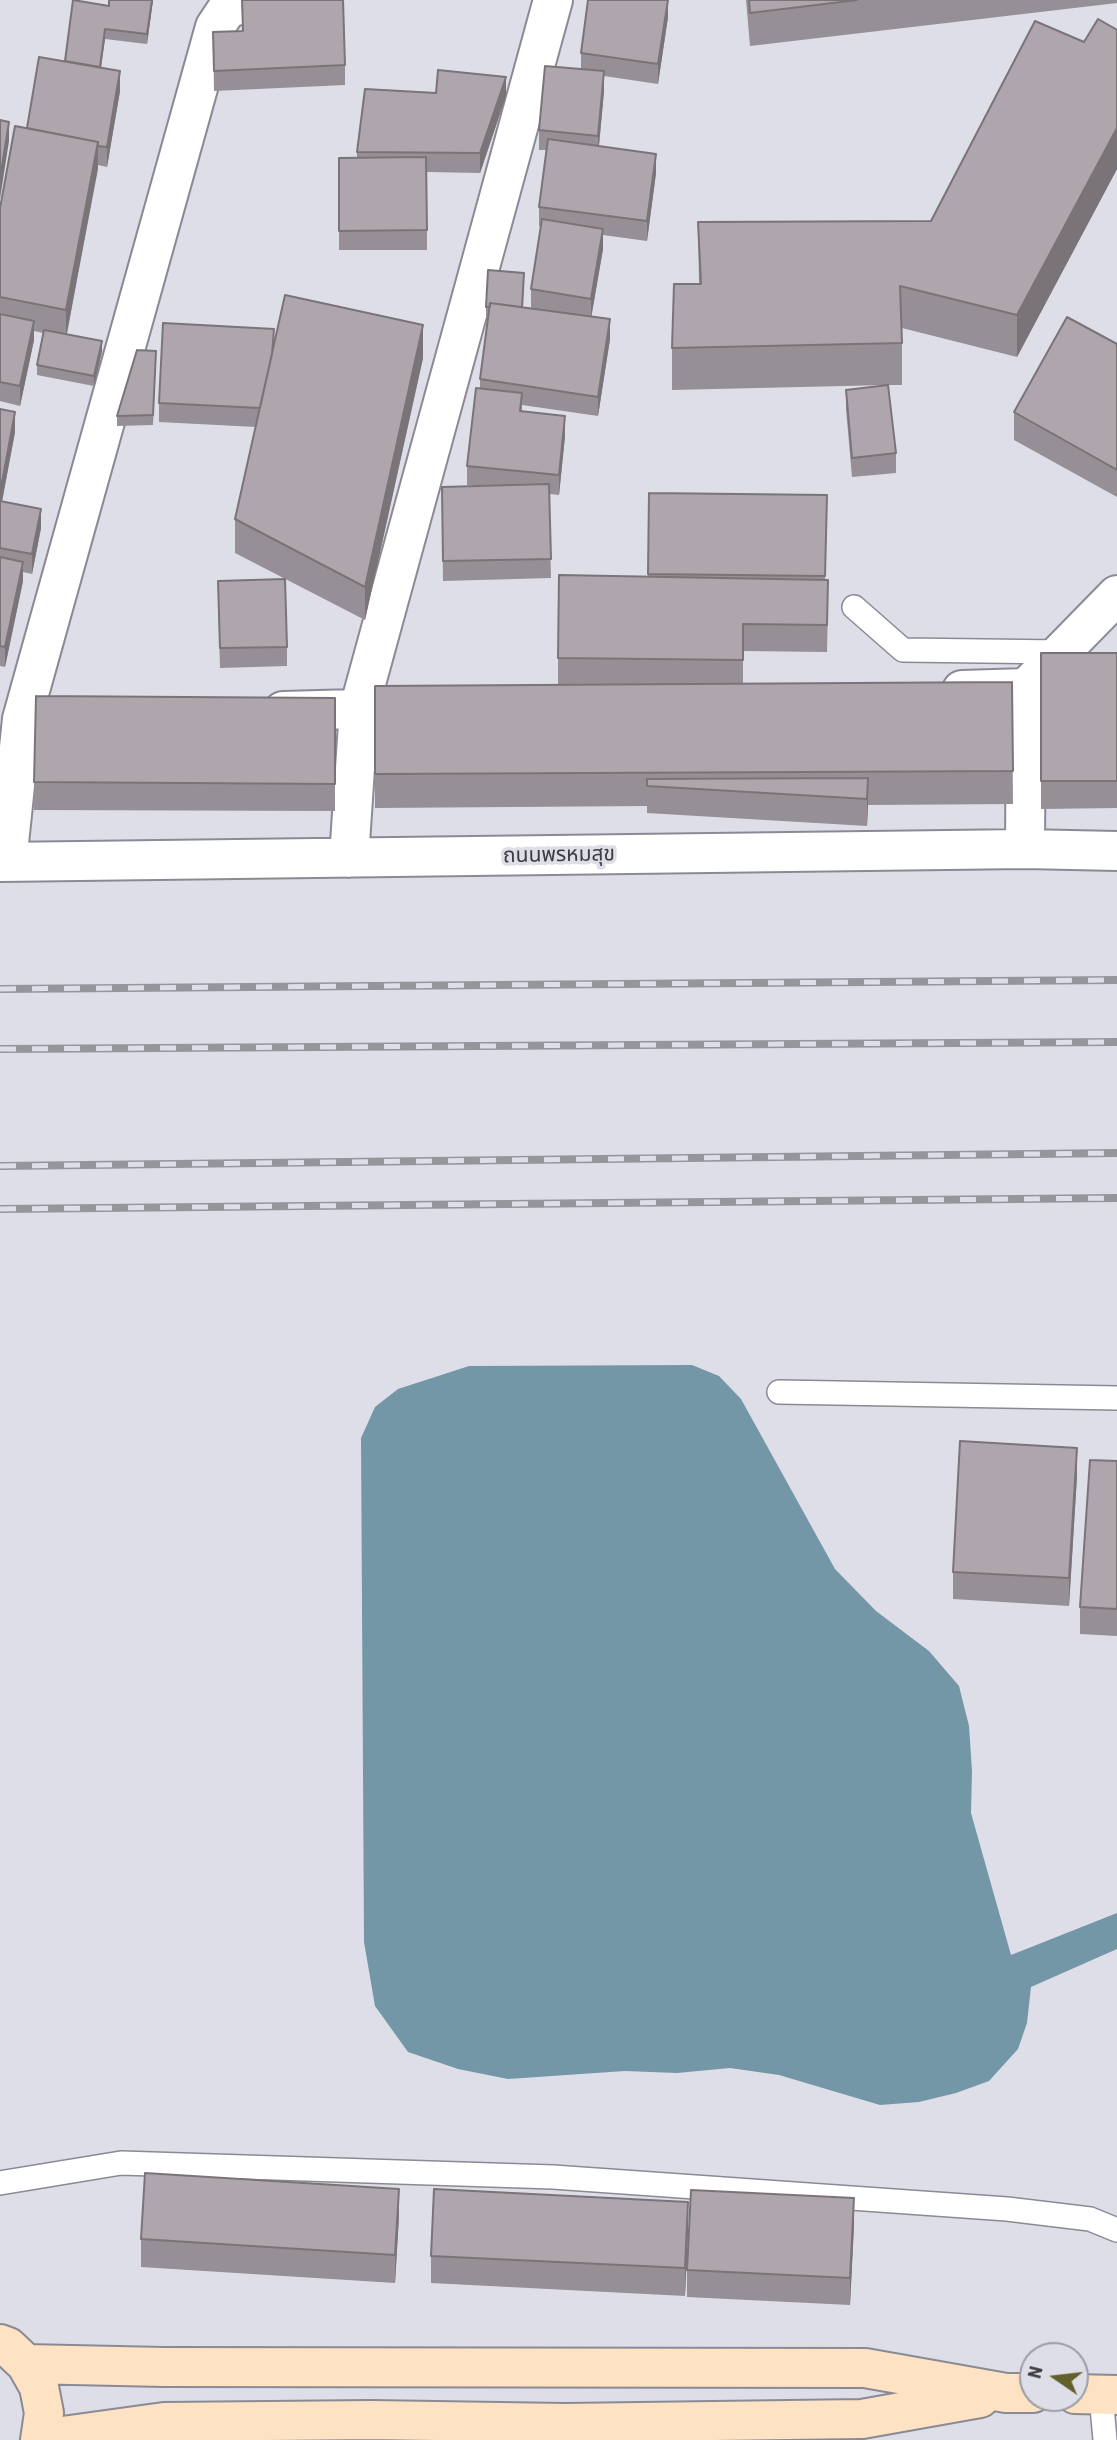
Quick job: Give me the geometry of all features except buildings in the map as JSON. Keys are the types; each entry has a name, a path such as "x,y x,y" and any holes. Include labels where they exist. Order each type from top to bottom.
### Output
{"main road":[{"path":"13,2354 164,2367 865,2368 1019,2393"},
{"path":"13,2354 39,2387 44,2413 40,2439 164,2422 297,2430 371,2420 563,2432 862,2419 1019,2393"}],"street":[{"path":"3,862 22,719 215,27 227,9 254,0"},
{"path":"349,858 359,709 553,0"},
{"path":"929,691 1026,688 1117,595"},
{"path":"1025,849 1026,688"},
{"path":"251,712 456,706"},
{"path":"22,719 116,716"},
{"name":"ถนนพรหมสุข","path":"3,862 1025,849 1117,851"}],"lane":[{"path":"855,607 904,650 1063,652"},
{"path":"779,1392 1117,1398"},
{"path":"0,2183 121,2163 553,2177 1007,2208 1090,2219 1117,2230"},
{"path":"1098,2394 1105,2440"}],"water":[{"path":"692,1365 719,1376 741,1399 835,1569 876,1611 929,1651 959,1686 969,1726 971,1813 1011,1955 1117,1913 1117,1949 1031,1987 1027,2023 1018,2049 989,2081 919,2102 880,2105 779,2075 730,2068 677,2073 625,2071 508,2079 458,2069 408,2052 375,2006 364,1942 361,1438 375,1407 398,1389 469,1366"}],"railway":[{"path":"0,989 1117,980"},
{"path":"0,1049 1117,1042"},
{"path":"0,1166 1117,1153"},
{"path":"0,1209 1117,1198"}]}
